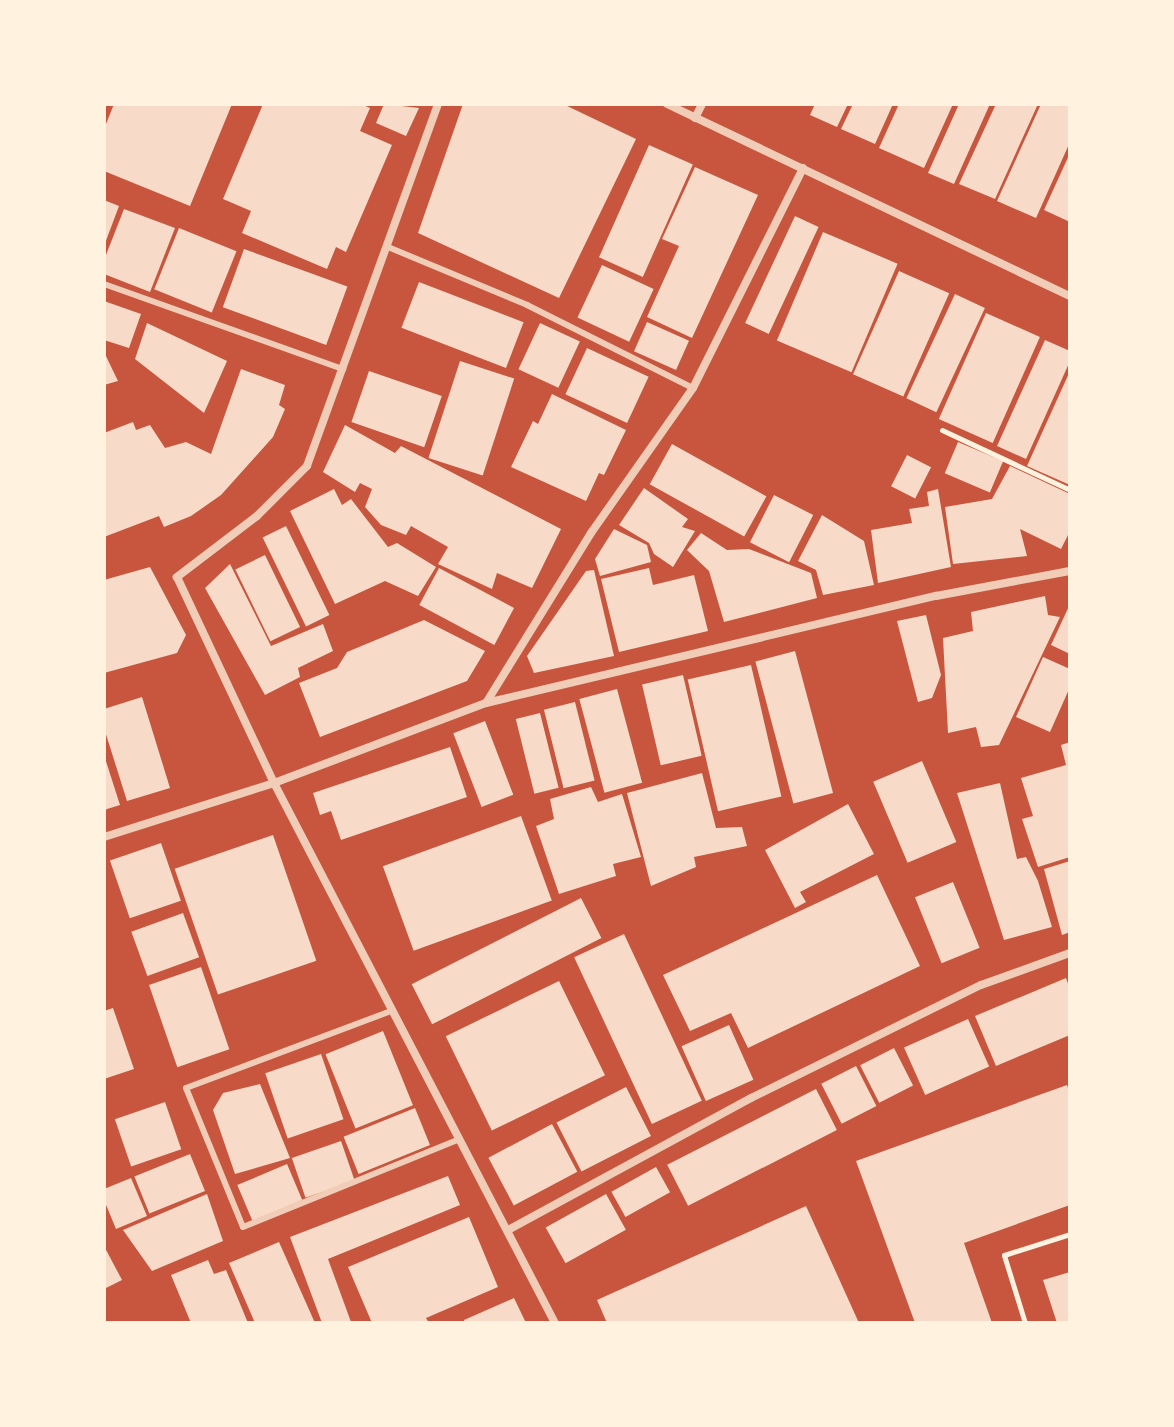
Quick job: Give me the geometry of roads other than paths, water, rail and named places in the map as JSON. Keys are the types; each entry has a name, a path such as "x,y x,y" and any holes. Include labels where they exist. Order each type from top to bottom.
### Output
{"street":[{"path":"438,104 307,466 257,516 177,577 274,783 555,1323"},
{"path":"667,104 1070,296"},
{"path":"695,118 702,104"},
{"path":"486,703 591,533 693,388 803,168"},
{"path":"104,837 274,783 486,703 936,596 1070,571"},
{"path":"508,1230 765,1091 981,985 1070,953"}],"lane":[{"path":"388,247 527,305 693,388"},
{"path":"104,284 343,369"},
{"path":"391,1011 186,1088 243,1227 460,1139"}]}
